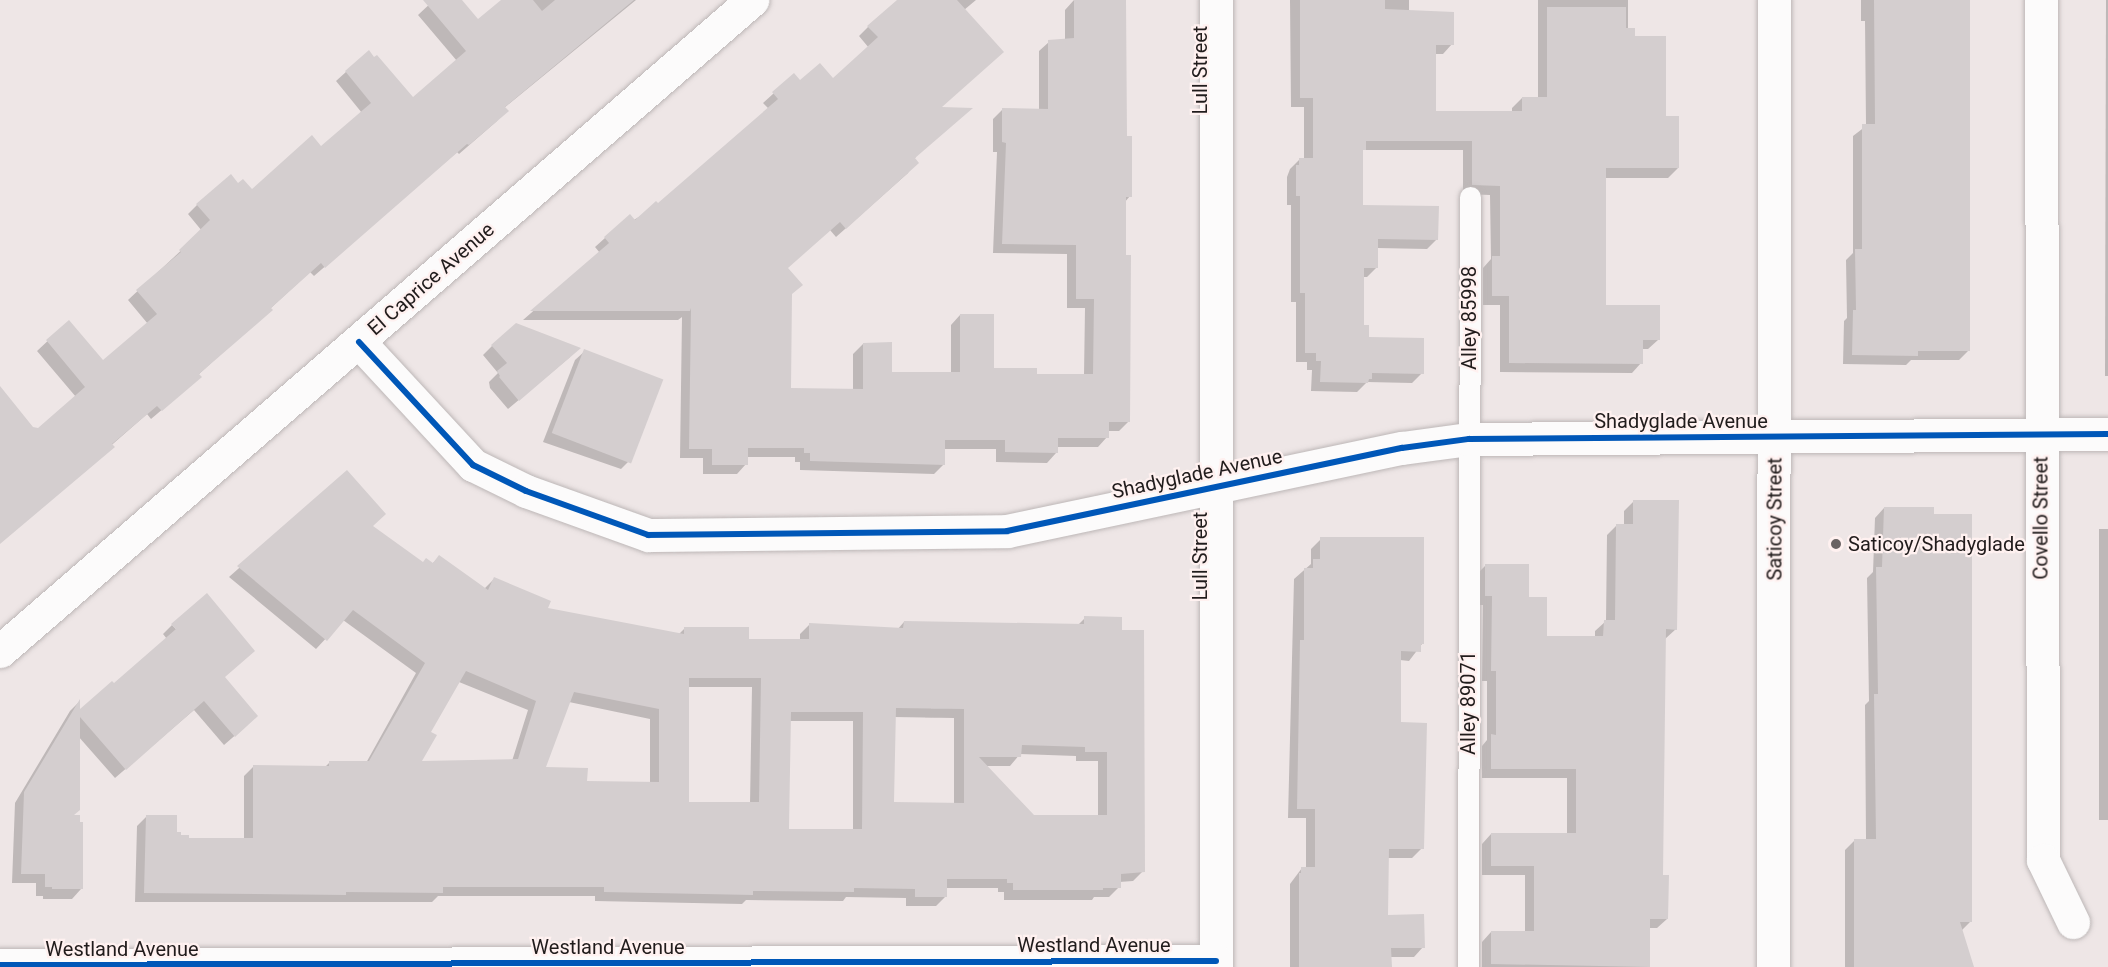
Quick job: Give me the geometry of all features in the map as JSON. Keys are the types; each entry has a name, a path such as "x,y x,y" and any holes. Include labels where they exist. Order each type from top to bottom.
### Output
{"street":[{"name":"El Caprice Avenue","path":"0,651 752,0"},
{"name":"Lull Street","path":"1216,0 1216,964"},
{"name":"Saticoy Street","path":"1773,967 1774,0"},
{"name":"Covello Street","path":"2041,0 2043,860 2073,922"},
{"name":"Shadyglade Avenue","path":"359,342 473,465 526,491 648,535 1007,531 1402,448 1469,439 2108,434"},
{"name":"Westland Avenue","path":"0,965 1216,964"}],"lane":[{"name":"Alley 85998","path":"1469,439 1470,197"},
{"name":"Alley 89071","path":"1468,967 1469,439"}],"building":[{"path":"423,0 462,0 478,19 501,0 533,0 542,11 555,0 634,0 505,107 509,111 469,145 467,144 325,268 321,263 271,308 273,310 199,374 202,377 162,411 157,406 112,444 115,447 0,544 0,386 33,427 38,428 85,387 46,340 69,320 103,360 157,314 136,290 181,252 179,250 210,220 196,204 231,174 238,183 243,179 252,189 312,135 321,146 371,103 345,71 369,50 374,57 377,55 413,97 466,51"},
{"path":"897,0 957,0 1004,52 942,107 973,108 915,158 919,163 846,229 840,222 788,268 803,285 792,294 791,388 863,389 863,343 892,342 892,372 960,372 960,314 994,314 994,368 1037,368 1037,374 1093,374 1094,299 1076,299 1076,245 1002,244 1006,143 1002,142 1002,108 1048,109 1048,40 1074,38 1074,0 1126,0 1127,136 1132,136 1132,197 1126,197 1126,255 1131,255 1130,422 1109,422 1109,438 1058,438 1058,453 1005,452 1005,440 945,440 945,465 810,461 810,453 804,453 804,448 748,448 748,465 712,465 712,449 689,449 691,308 690,311 530,311 609,243 604,237 630,214 635,220 656,201 658,203 778,99 772,92 794,73 800,80 820,63 833,78 878,37 867,26"},
{"path":"1300,0 1385,0 1385,9 1454,12 1454,45 1436,45 1436,111 1522,111 1522,97 1547,97 1547,7 1626,7 1626,28 1635,28 1635,36 1666,36 1666,116 1679,116 1679,168 1606,168 1606,305 1660,305 1660,340 1643,340 1643,364 1509,363 1509,296 1492,296 1492,256 1500,256 1500,186 1472,185 1472,141 1366,141 1366,150 1363,150 1363,205 1439,206 1438,240 1378,239 1378,268 1364,268 1364,325 1369,325 1369,337 1424,338 1424,374 1372,373 1372,379 1369,379 1368,383 1320,382 1321,361 1316,361 1316,353 1305,353 1305,293 1300,293 1300,196 1296,196 1296,165 1299,165 1299,158 1313,158 1313,98 1300,98"},
{"path":"1874,0 1970,0 1970,351 1918,351 1918,356 1852,355 1853,310 1856,310 1855,249 1862,249 1862,124 1875,124"},
{"path":"516,323 581,348 519,401 499,377 497,371 507,363 491,345"},
{"path":"584,349 663,379 631,463 552,433"},
{"path":"347,470 386,514 373,526 423,562 426,558 433,563 439,555 488,590 494,577 551,601 548,608 684,634 684,627 749,627 749,639 809,639 809,623 903,628 904,621 1084,624 1084,616 1122,617 1122,630 1144,630 1145,872 1121,874 1121,888 1103,888 1103,890 1013,890 1013,883 1007,883 1007,879 947,879 947,897 915,897 915,889 854,888 854,892 753,891 753,895 604,892 604,887 443,887 443,893 346,892 346,895 144,893 146,815 177,815 177,832 181,832 181,835 189,835 189,838 253,838 253,765 329,766 329,761 369,761 425,663 353,610 327,641 237,566","holes":["466,671 536,701 518,759 422,761 437,735 431,732","689,678 761,678 759,802 689,802","574,692 659,709 659,782 587,781 588,768 546,767","896,708 964,709 964,803 894,802","791,712 863,712 862,829 789,829","1022,745 1085,747 1085,752 1107,752 1107,815 1034,815 979,757 1021,757"]},
{"path":"1633,500 1679,500 1677,630 1666,629 1663,875 1669,875 1668,919 1650,919 1650,967 1491,964 1491,931 1534,931 1534,866 1491,866 1491,833 1576,833 1576,769 1491,769 1491,734 1496,735 1496,671 1491,671 1492,596 1485,596 1485,564 1529,564 1529,597 1547,597 1547,636 1603,636 1604,620 1615,620 1616,524 1633,524"},
{"path":"1884,507 1934,507 1934,514 1972,514 1972,922 1960,922 1974,967 1854,967 1854,839 1876,839 1874,694 1878,694 1876,567 1882,567"},
{"path":"1320,537 1424,537 1424,644 1421,644 1421,652 1401,651 1401,722 1427,723 1424,849 1389,849 1388,915 1424,914 1425,948 1391,948 1392,967 1299,967 1299,873 1301,873 1301,867 1315,867 1315,809 1297,809 1300,640 1304,640 1304,568 1313,568 1313,559 1320,559"},
{"path":"207,593 255,651 225,677 258,716 235,737 204,701 126,770 80,717 80,810 74,815 80,815 80,822 83,822 83,889 52,889 52,887 45,887 45,874 21,874 24,792 80,699 80,709 176,629 171,624"}],"cycle path":[{"path":"359,342 473,465 526,491 648,535 1007,531 1402,448 1469,439 2108,434"},
{"path":"0,965 1216,961"}],"place":[{"name":"Saticoy/Shadyglade","path":"1836,544"}]}
